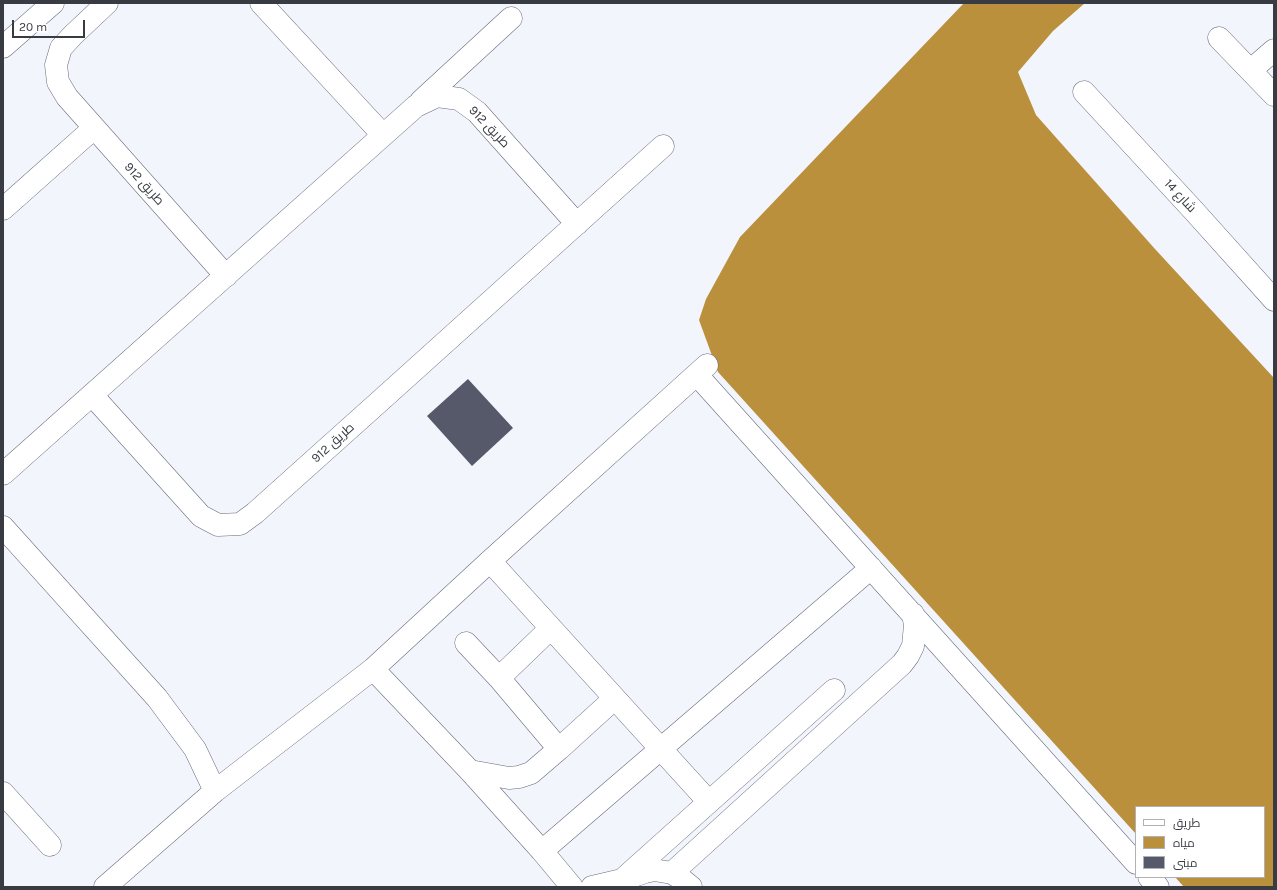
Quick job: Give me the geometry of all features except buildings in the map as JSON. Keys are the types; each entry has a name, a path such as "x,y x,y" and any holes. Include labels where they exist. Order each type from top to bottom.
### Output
{"street":[{"path":"3,47 53,3"},
{"name":"طريق 912","path":"107,3 61,48 56,65 58,82 67,97 226,276"},
{"path":"261,3 383,135"},
{"path":"416,106 511,18"},
{"path":"1219,38 1252,70 1274,95"},
{"path":"1252,70 1274,50"},
{"name":"شارع 14","path":"1084,92 1274,300"},
{"name":"طريق 912","path":"3,474 416,106 437,96 459,99 477,112 577,224"},
{"path":"3,209 94,128"},
{"name":"طريق 912","path":"92,395 201,516 218,525 240,524 255,513 363,417 663,146"},
{"path":"105,887 215,791 373,669 490,561 702,370 871,568 1135,862"},
{"path":"3,527 157,698 195,749 215,791"},
{"path":"490,561 709,802"},
{"path":"542,851 871,568"},
{"path":"672,873 902,664 913,646 915,625 913,614"},
{"path":"499,678 551,628"},
{"path":"466,643 499,678 559,750"},
{"path":"373,669 470,771 542,851 572,887"},
{"path":"622,880 834,690"},
{"path":"470,771 509,778 519,777 531,773 559,750 614,699"},
{"path":"3,793 50,845"},
{"path":"592,887 654,870 672,873 691,887"},
{"path":"1150,878 1158,887"}],"water":[{"path":"964,3 1085,3 1053,31 1018,72 1036,115 1155,249 1274,378 1274,887 1184,887 1176,878 1265,878 1265,806 1135,806 1135,833 718,372 699,320 706,299 740,237"}]}
